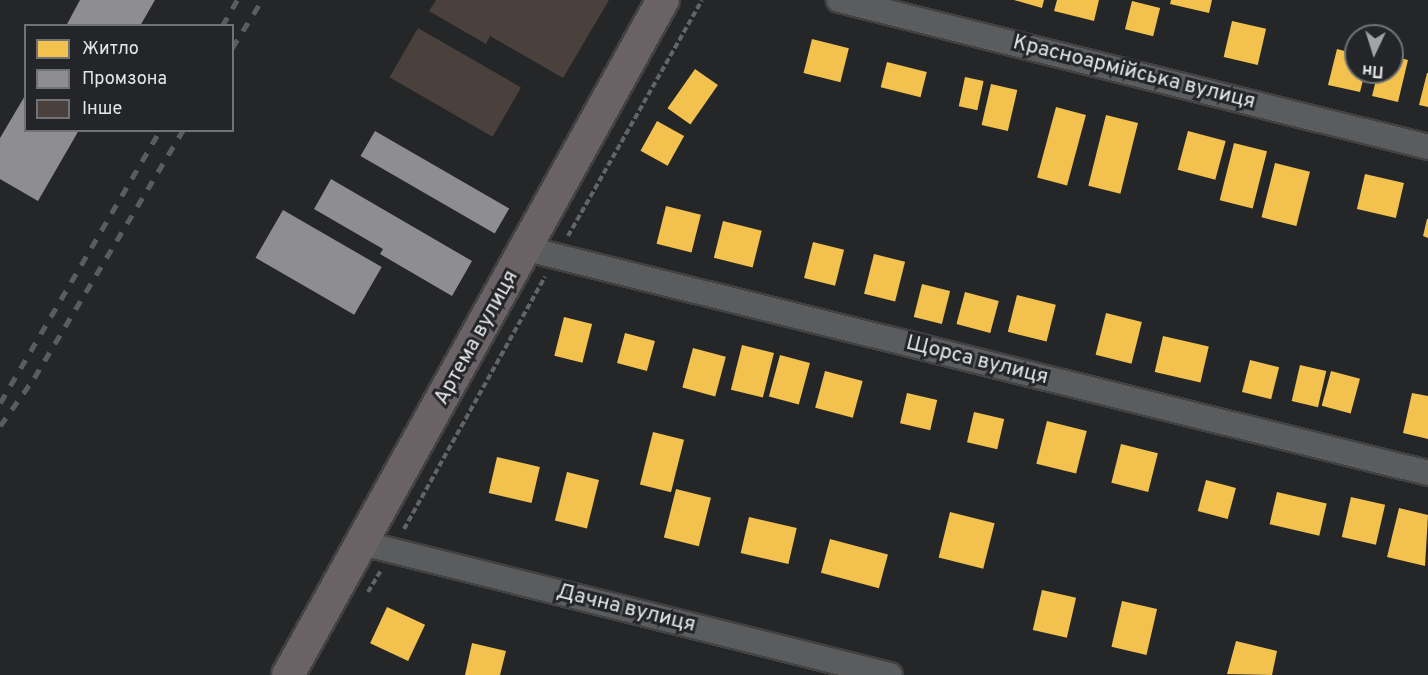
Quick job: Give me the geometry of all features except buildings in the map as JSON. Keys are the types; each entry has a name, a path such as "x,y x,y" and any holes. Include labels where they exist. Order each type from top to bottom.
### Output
{"main road":[{"name":"Артема вулиця","path":"288,675 527,249 663,0"}],"street":[{"name":"Красноармійська вулиця","path":"839,0 1428,147"},
{"name":"Щорса вулиця","path":"527,249 1428,473"},
{"name":"Дачна вулиця","path":"362,543 890,675"}],"path":[{"path":"364,599 702,0"}],"railway":[{"path":"223,24 237,0"},
{"path":"234,45 262,0"},
{"path":"0,403 159,132"},
{"path":"0,426 34,378 182,132"}]}
